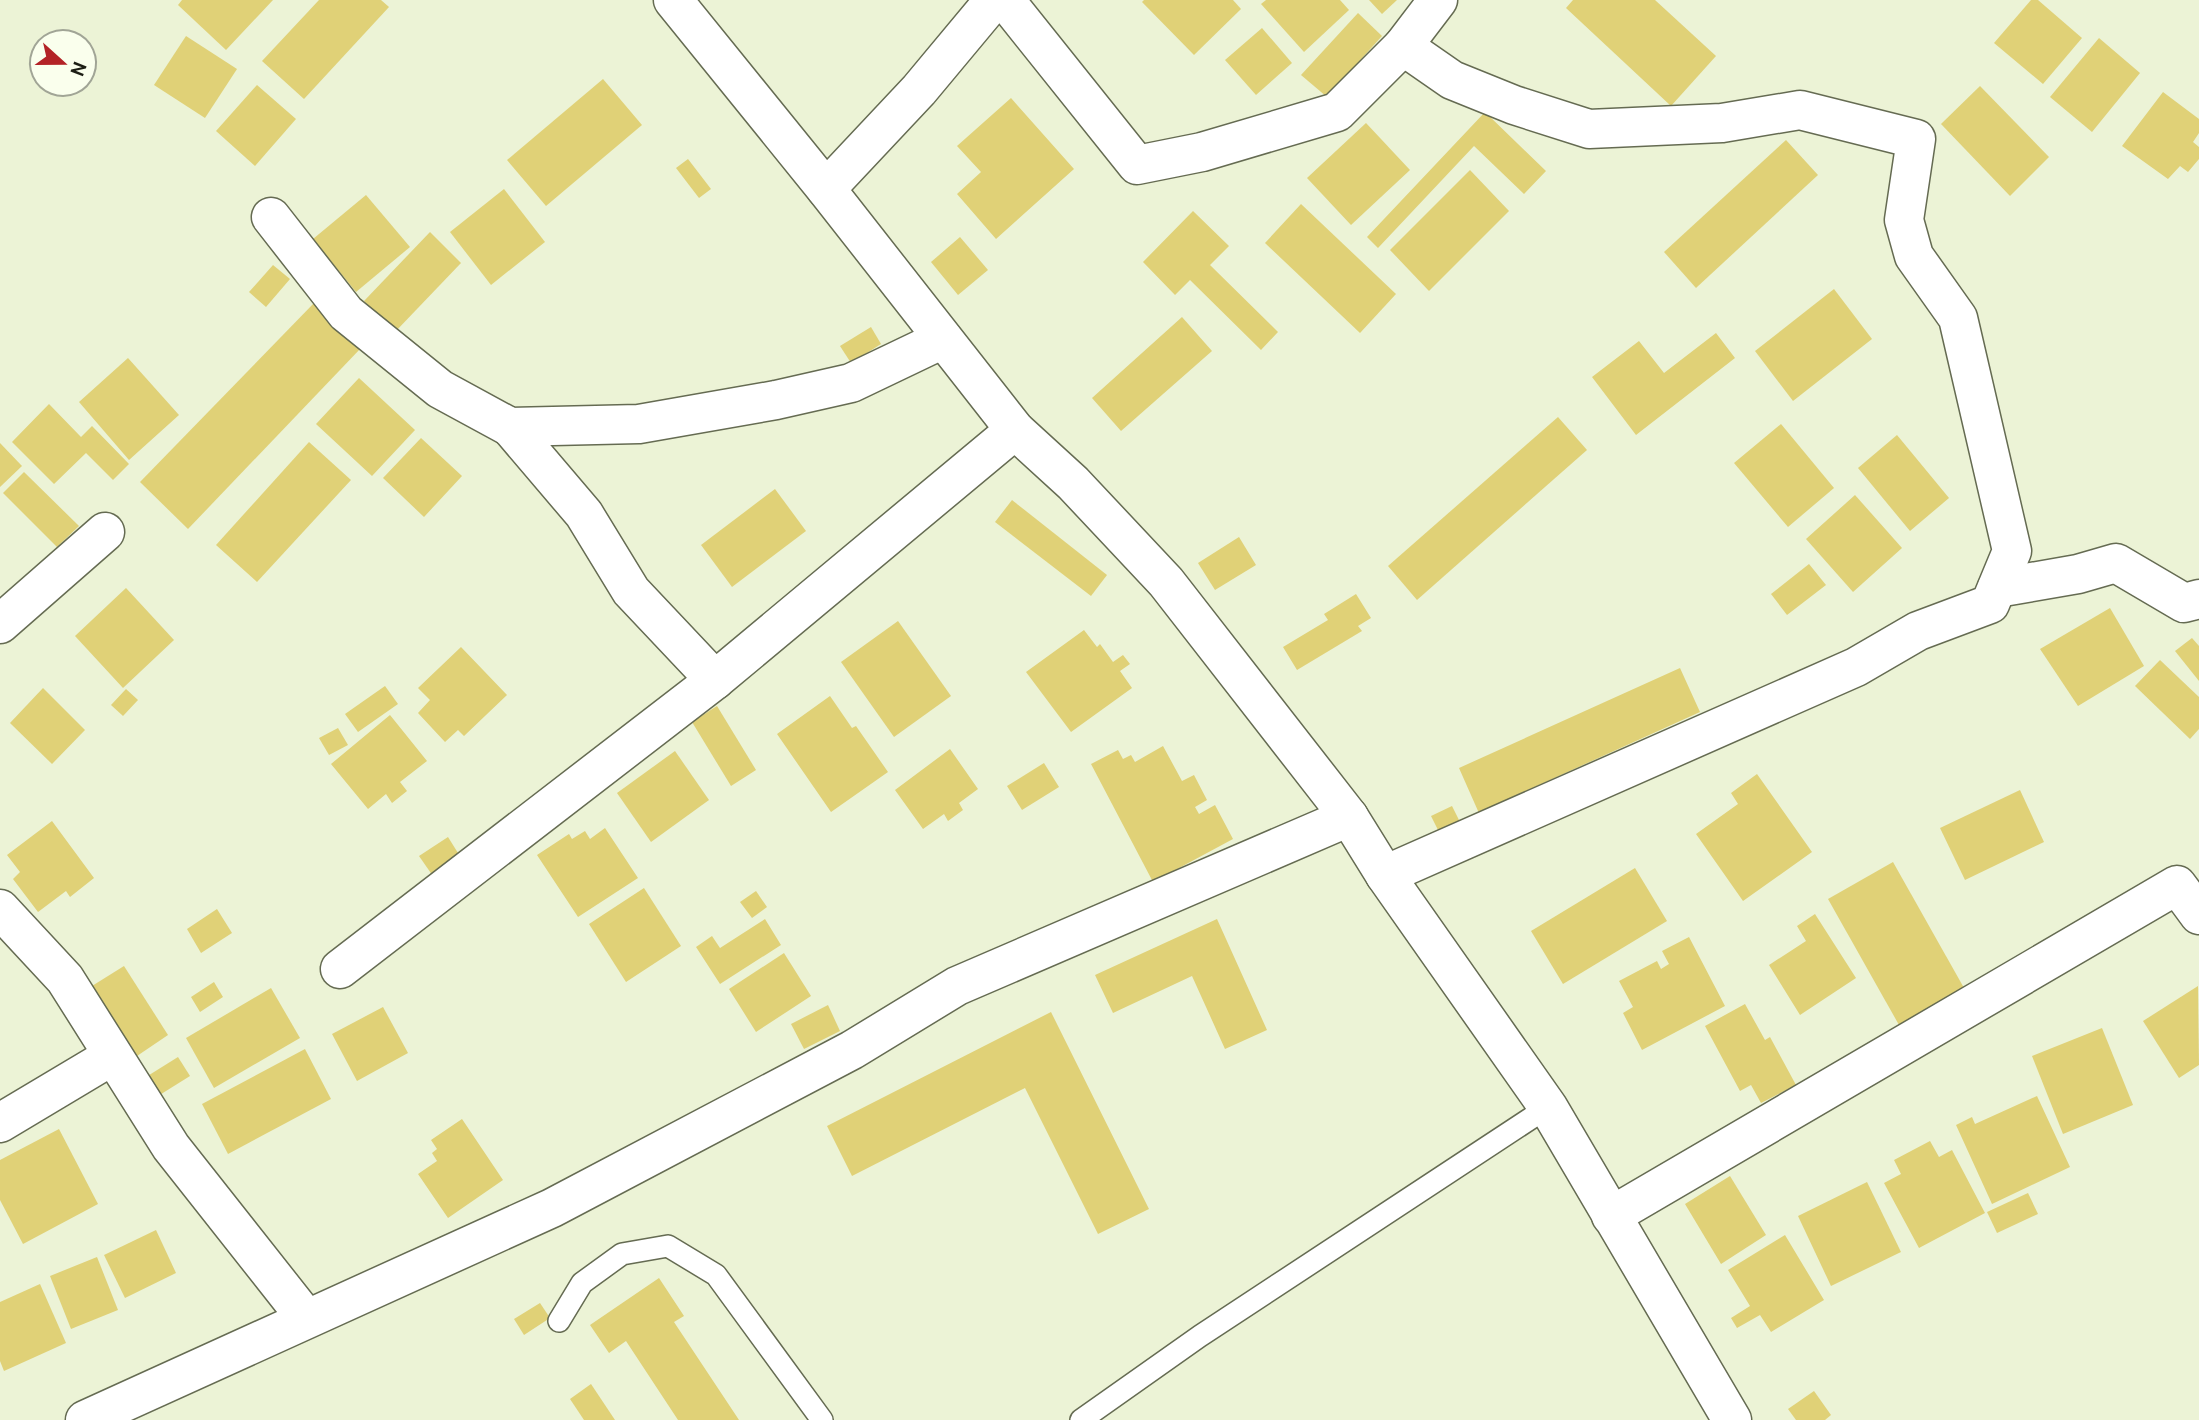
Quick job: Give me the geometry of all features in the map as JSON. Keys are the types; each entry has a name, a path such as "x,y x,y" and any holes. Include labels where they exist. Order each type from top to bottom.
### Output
{"street":[{"path":"673,0 1015,430 1073,483 1166,582 1349,817 1385,875 1548,1107 1732,1420"},
{"path":"826,189 919,90 994,0"},
{"path":"1005,0 1137,164 1202,152 1338,112 1403,46 1438,0"},
{"path":"1385,875 1856,667 1919,631 1990,604 2012,551 1958,318 1914,256 1904,220 1916,139 1800,110 1722,123 1589,129 1514,105 1452,80 1403,46"},
{"path":"271,217 346,313 440,389 510,427 584,514 631,591 715,680"},
{"path":"510,427 639,424 776,400 851,383 943,339"},
{"path":"340,969 715,680 1015,430"},
{"path":"0,624 106,532"},
{"path":"1997,588 2078,574 2116,563 2184,603 2199,599"},
{"path":"85,1420 552,1208 852,1050 957,986 1349,817"},
{"path":"1611,1216 2177,885 2199,915"},
{"path":"0,909 65,979 171,1147 306,1318"},
{"path":"0,1123 112,1055"}],"lane":[{"path":"1081,1420 1200,1336 1548,1107"},
{"path":"559,1321 582,1283 622,1254 668,1246 716,1275 822,1420"}],"building":[{"path":"182,0 273,0 226,50 178,5"},
{"path":"319,0 381,0 389,7 304,99 262,61"},
{"path":"1233,0 1241,9 1194,55 1142,2"},
{"path":"1266,0 1340,0 1349,10 1304,52 1261,4"},
{"path":"1369,0 1397,0 1382,14"},
{"path":"1573,0 1655,0 1716,56 1671,106 1566,8"},
{"path":"2031,0 2038,0 2082,38 2043,84 1994,43"},
{"path":"1358,13 1382,36 1327,97 1301,75"},
{"path":"1262,28 1292,63 1256,95 1225,60"},
{"path":"186,36 237,69 205,118 154,85"},
{"path":"2099,38 2140,73 2092,132 2050,97"},
{"path":"603,79 642,125 546,206 507,160"},
{"path":"257,85 296,119 255,166 216,131"},
{"path":"1980,86 2049,157 2010,196 1941,124"},
{"path":"2163,92 2199,119 2199,133 2193,142 2199,147 2199,159 2188,172 2180,166 2168,179 2122,146"},
{"path":"1011,98 1074,169 996,239 957,194 981,172 957,146"},
{"path":"1485,112 1546,171 1524,194 1474,146 1378,248 1367,237"},
{"path":"1366,123 1410,170 1351,225 1307,178"},
{"path":"1786,140 1818,175 1696,288 1664,252"},
{"path":"688,159 711,189 699,198 676,168"},
{"path":"1470,170 1509,211 1429,291 1390,250"},
{"path":"504,189 545,242 491,285 450,232"},
{"path":"366,195 410,247 356,292 313,239"},
{"path":"1301,204 1396,294 1360,333 1265,243"},
{"path":"1193,211 1229,246 1210,265 1278,332 1261,350 1190,280 1175,295 1143,262"},
{"path":"430,232 461,263 395,332 364,301"},
{"path":"960,237 988,270 958,295 931,262"},
{"path":"273,265 290,279 266,307 249,292"},
{"path":"1834,289 1872,339 1793,401 1755,351"},
{"path":"314,303 361,348 188,529 140,482"},
{"path":"1182,317 1212,351 1121,431 1092,398"},
{"path":"871,327 881,344 851,363 840,346"},
{"path":"1716,333 1735,358 1636,435 1592,377 1639,341 1664,373"},
{"path":"128,358 179,415 129,460 79,402"},
{"path":"359,378 415,430 372,476 316,424"},
{"path":"49,404 81,437 92,426 129,464 113,480 86,453 54,484 12,442"},
{"path":"1558,417 1587,450 1417,600 1388,566"},
{"path":"1781,424 1834,488 1788,527 1734,463"},
{"path":"1897,435 1949,498 1910,531 1858,468"},
{"path":"421,438 462,476 424,517 383,478"},
{"path":"309,442 351,480 257,582 216,545"},
{"path":"0,443 22,466 0,487"},
{"path":"24,472 79,526 57,547 3,493"},
{"path":"775,489 806,531 732,587 701,545"},
{"path":"1855,495 1902,548 1853,592 1806,539"},
{"path":"1012,500 1107,575 1091,596 995,522"},
{"path":"1239,537 1256,565 1215,590 1198,563"},
{"path":"1809,564 1826,585 1787,615 1771,594"},
{"path":"126,588 174,640 123,688 75,636"},
{"path":"1356,594 1371,618 1358,626 1362,631 1297,670 1283,647 1328,620 1324,614"},
{"path":"2110,608 2144,666 2078,706 2040,649"},
{"path":"898,621 951,696 894,737 841,662"},
{"path":"1084,630 1097,647 1100,644 1113,662 1123,655 1130,664 1120,671 1132,688 1071,732 1026,672"},
{"path":"2192,638 2199,646 2199,681 2175,651"},
{"path":"461,647 507,695 464,736 458,730 445,742 418,713 430,700 418,688"},
{"path":"2160,660 2199,697 2199,729 2190,739 2135,686"},
{"path":"1680,668 1700,712 1499,803 1502,811 1482,820 1459,768"},
{"path":"385,686 398,704 358,732 345,714"},
{"path":"43,688 85,730 52,764 10,723"},
{"path":"126,689 138,700 123,716 111,705"},
{"path":"830,696 852,728 856,726 888,772 831,812 777,734"},
{"path":"717,706 756,770 731,786 692,722"},
{"path":"390,715 427,761 400,782 407,791 392,803 386,794 368,809 331,764"},
{"path":"338,728 348,745 329,755 319,738"},
{"path":"1163,746 1182,781 1194,775 1207,800 1195,807 1199,814 1215,805 1233,839 1153,882 1091,764 1118,750 1123,759 1131,755 1135,762"},
{"path":"950,749 978,789 959,803 963,810 948,821 944,814 923,829 895,790"},
{"path":"675,751 709,800 651,842 617,793"},
{"path":"1044,763 1059,787 1022,810 1007,786"},
{"path":"1757,774 1812,852 1743,901 1696,834 1738,804 1731,793"},
{"path":"2020,790 2044,842 1965,880 1940,828"},
{"path":"1452,806 1460,822 1439,832 1431,816"},
{"path":"52,821 94,878 70,897 66,891 38,912 13,879 20,872 7,855"},
{"path":"605,828 638,878 578,917 537,855 569,834 572,839 585,831 590,839"},
{"path":"448,837 463,861 435,879 419,856"},
{"path":"1893,862 1964,988 1899,1025 1828,899"},
{"path":"1635,868 1667,921 1563,984 1531,931"},
{"path":"644,888 681,946 626,982 589,924"},
{"path":"756,891 767,907 752,918 740,902"},
{"path":"217,909 232,933 201,953 187,929"},
{"path":"1815,914 1856,978 1800,1015 1769,965 1806,941 1797,926"},
{"path":"765,919 781,945 720,984 696,947 712,936 720,948"},
{"path":"1217,919 1267,1030 1225,1049 1192,976 1113,1013 1095,975"},
{"path":"1689,937 1725,1006 1642,1050 1623,1013 1633,1007 1619,981 1657,961 1661,969 1669,964 1662,951"},
{"path":"784,953 811,996 756,1032 729,989"},
{"path":"124,966 168,1035 137,1056 92,986"},
{"path":"214,982 223,997 200,1012 191,997"},
{"path":"2198,986 2199,1065 2179,1078 2143,1021"},
{"path":"271,988 300,1038 214,1088 186,1038"},
{"path":"1745,1004 1765,1040 1770,1037 1796,1085 1761,1103 1751,1085 1740,1091 1705,1026"},
{"path":"828,1005 840,1031 804,1049 791,1024"},
{"path":"383,1007 408,1053 357,1081 332,1034"},
{"path":"1051,1012 1149,1209 1098,1234 1025,1088 852,1176 827,1126"},
{"path":"2102,1028 2133,1105 2063,1134 2032,1056"},
{"path":"305,1049 331,1099 228,1154 202,1104"},
{"path":"178,1057 190,1076 150,1101 138,1082"},
{"path":"2037,1096 2070,1167 1992,1204 1956,1125 1972,1117 1975,1124"},
{"path":"462,1119 503,1180 448,1218 418,1174 437,1161 432,1153 437,1149 431,1140"},
{"path":"59,1129 98,1204 23,1244 0,1200 0,1160"},
{"path":"1930,1141 1939,1157 1952,1150 1985,1213 1919,1248 1884,1183 1901,1174 1894,1160"},
{"path":"1730,1176 1766,1235 1721,1264 1685,1204"},
{"path":"1867,1182 1901,1252 1831,1286 1798,1216"},
{"path":"2028,1193 2038,1214 1997,1233 1987,1212"},
{"path":"156,1230 176,1273 125,1298 104,1255"},
{"path":"1785,1235 1824,1300 1771,1332 1760,1315 1737,1328 1731,1318 1750,1306 1728,1270"},
{"path":"97,1257 118,1310 71,1329 50,1276"},
{"path":"659,1278 684,1316 674,1322 739,1420 678,1420 626,1341 609,1353 590,1325"},
{"path":"40,1284 66,1343 4,1371 0,1361 0,1302"},
{"path":"540,1303 550,1318 524,1335 514,1319"},
{"path":"591,1384 615,1420 584,1420 570,1399"},
{"path":"1814,1391 1831,1415 1825,1420 1796,1420 1788,1409"}]}
